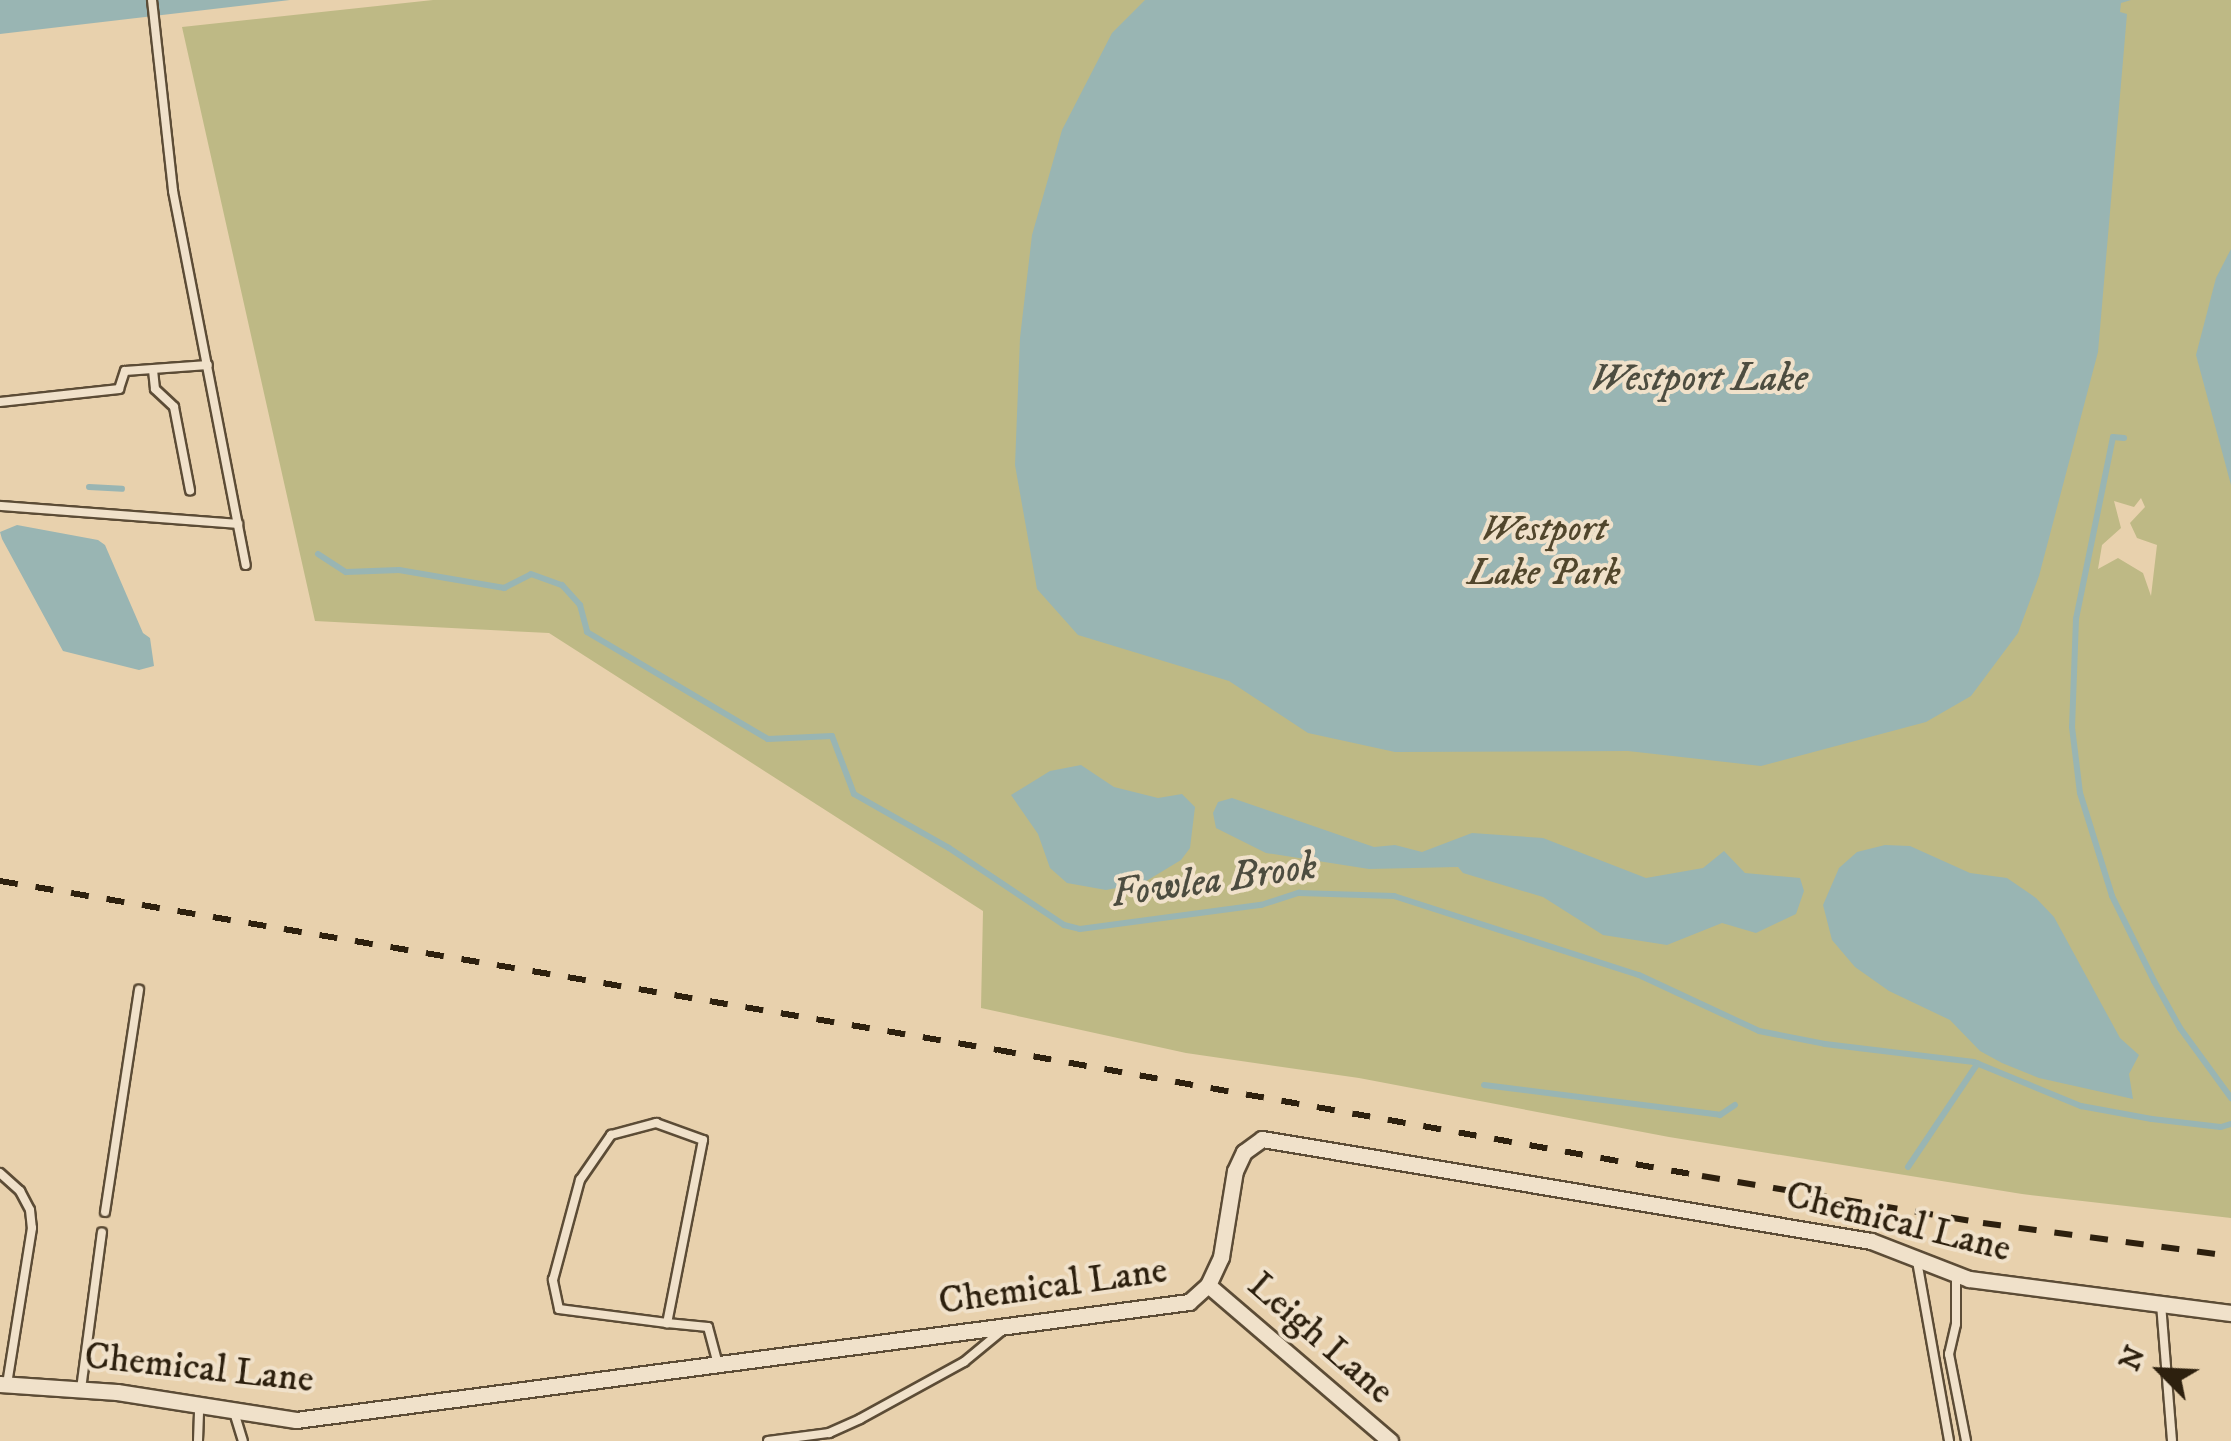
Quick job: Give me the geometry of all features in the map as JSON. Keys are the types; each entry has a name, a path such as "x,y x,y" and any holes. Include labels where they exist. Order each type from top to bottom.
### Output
{"street":[{"name":"Chemical Lane","path":"4,1384 80,1389 296,1420 1189,1302 1208,1286 1221,1257 1235,1170 1244,1152 1262,1139 1871,1241 1956,1275 2231,1314"},
{"name":"Leigh Lane","path":"1208,1286 1390,1441"}],"lane":[{"path":"152,0 174,191 246,565"},
{"path":"0,402 120,389 125,370 208,366"},
{"path":"153,370 155,389 174,407 190,490"},
{"path":"0,506 238,524"},
{"path":"105,1212 139,990"},
{"path":"667,1323 704,1140 656,1123 611,1135 580,1180 553,1280 559,1309 667,1323 708,1327 718,1364"},
{"path":"0,1173 20,1191 30,1210 32,1228 4,1384"},
{"path":"80,1389 102,1232"},
{"path":"1917,1261 1949,1441"},
{"path":"1956,1275 1956,1324 1949,1354 1966,1441"},
{"path":"2161,1304 2172,1441"},
{"path":"768,1441 829,1433 860,1419 964,1362 1008,1327"},
{"path":"198,1441 199,1405"},
{"path":"233,1410 243,1441"}],"green space":[{"name":"Westport Lake Park","path":"433,0 2231,0 2231,1218 2022,1194 1669,1137 1359,1078 1186,1053 981,1008 983,911 549,633 315,621 182,27","holes":["2141,498 2145,507 2130,523 2137,538 2157,545 2151,596 2143,573 2118,558 2098,569 2102,545 2121,528 2114,501 2134,507"]}],"water":[{"path":"0,0 290,0 0,34"},
{"name":"Westport Lake","path":"1145,0 2131,0 2121,3 2120,12 2127,14 2098,352 2039,576 2018,633 1971,696 1926,722 1761,766 1628,751 1395,752 1308,733 1229,681 1078,635 1037,589 1015,465 1020,338 1032,235 1062,130 1112,33"},
{"path":"2231,249 2231,485 2196,355 2216,278"},
{"path":"17,525 98,540 105,545 143,633 150,638 154,666 139,670 63,651 2,539 0,532"},
{"path":"1081,765 1114,787 1158,798 1182,794 1195,807 1190,848 1181,860 1143,883 1106,890 1067,883 1050,868 1038,834 1011,795 1050,771"},
{"path":"1232,798 1374,847 1395,845 1422,852 1472,833 1543,838 1646,878 1703,868 1724,851 1745,873 1800,878 1804,891 1796,914 1756,933 1722,923 1667,945 1603,935 1543,897 1463,873 1458,867 1369,869 1266,853 1216,828 1213,813 1218,802"},
{"path":"1885,845 1910,846 1970,873 2007,878 2036,898 2054,917 2120,1038 2139,1055 2129,1074 2133,1099 2039,1078 2002,1063 1980,1051 1950,1020 1889,991 1855,967 1832,940 1823,905 1839,868 1857,852"}],"waterway":[{"path":"2124,438 2113,437 2076,619 2072,727 2080,793 2112,896 2154,981 2180,1028 2231,1098"},
{"name":"Fowlea Brook","path":"89,487 122,489"},
{"name":"Fowlea Brook","path":"318,554 346,572 399,570 504,588 531,574 562,585 580,605 587,632 768,739 832,736 854,794 949,848 1064,925 1080,929 1261,905 1299,893 1394,896 1639,975 1759,1031 1825,1044 1974,1062 2081,1106 2152,1119 2221,1127 2231,1124"},
{"path":"1908,1167 1978,1063"},
{"path":"1484,1085 1720,1115 1735,1105"}],"railway":[{"path":"0,881 998,1050 1702,1176 1983,1223 2231,1256"}]}
